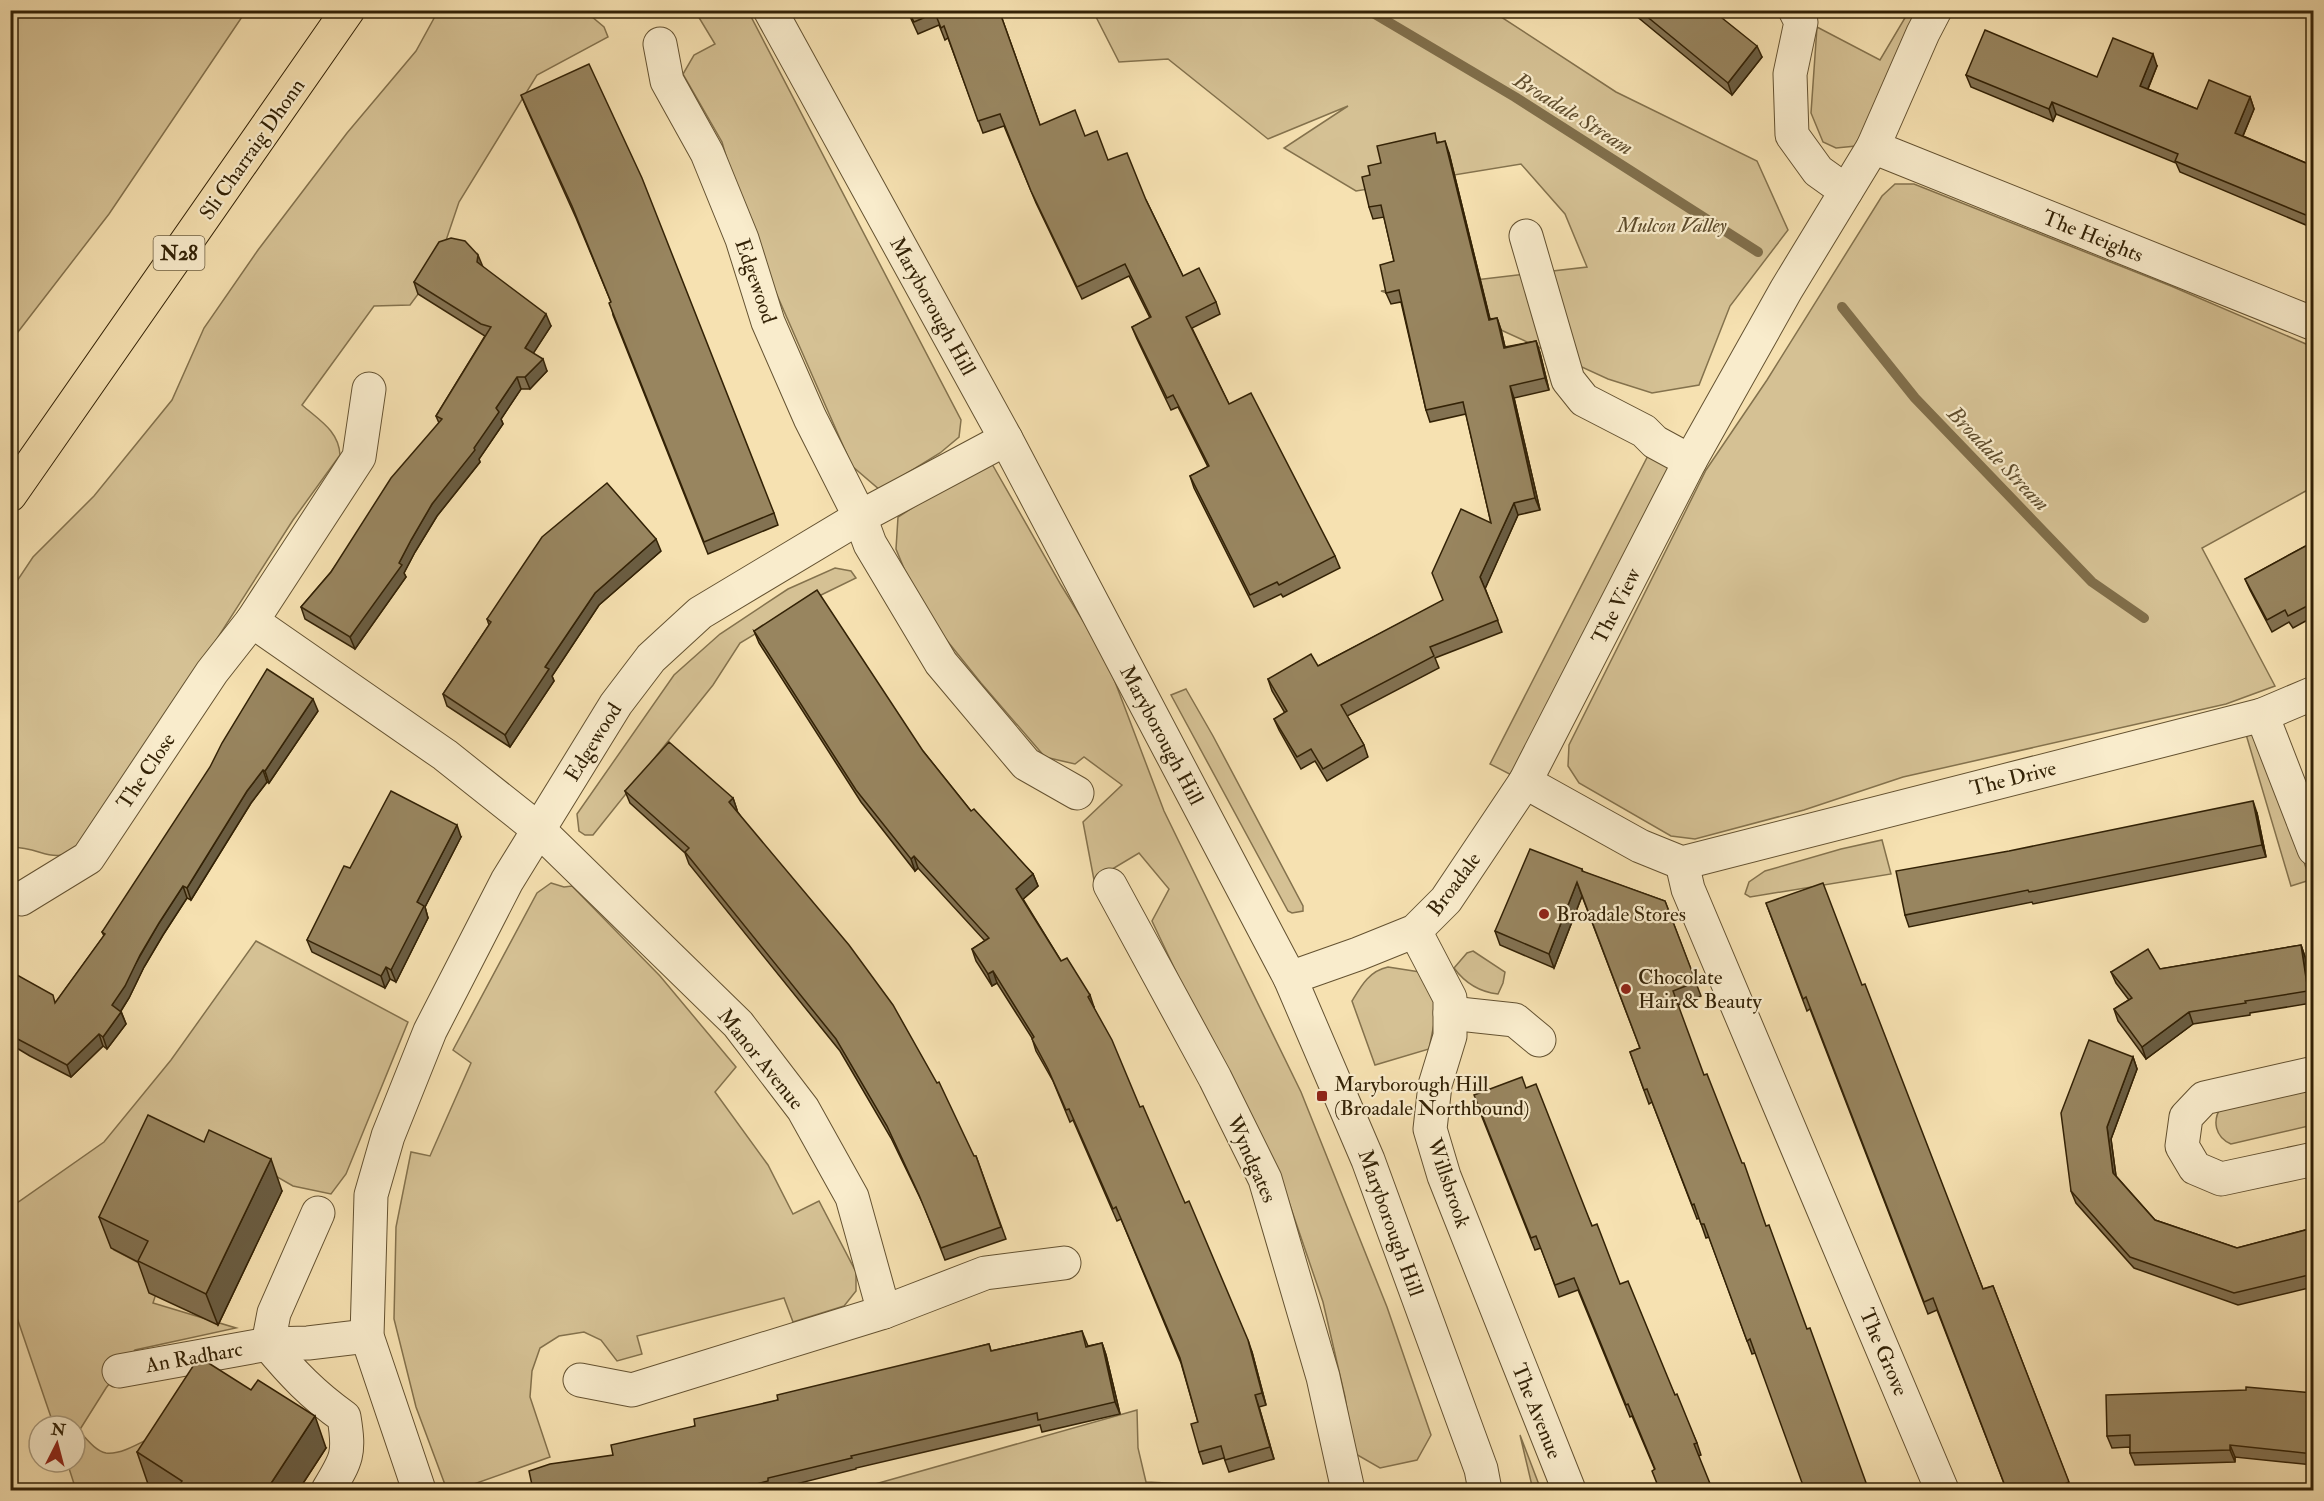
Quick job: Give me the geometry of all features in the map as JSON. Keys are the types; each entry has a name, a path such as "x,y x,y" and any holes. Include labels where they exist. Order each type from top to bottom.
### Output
{"highway":[{"name":"Sli Charraig Dhonn","path":"10,495 348,10"}],"street":[{"name":"Maryborough Hill","path":"770,10 1006,439 1290,978 1368,1160 1481,1469 1485,1491"},
{"path":"1795,10 1801,22 1790,74 1792,135 1818,171 1846,191 1873,147 1935,10"},
{"name":"Edgewood","path":"660,44 667,81 707,153 742,239 768,322 810,417 860,517 870,544 941,663 1026,764 1077,793"},
{"name":"The Heights","path":"1873,147 2313,324"},
{"name":"The View","path":"1540,750 1690,461 1786,290 1846,191"},
{"path":"1526,236 1568,380 1584,400 1644,431 1655,442 1690,461"},
{"name":"The Close","path":"21,899 88,858 212,672 252,621 359,457 369,389"},
{"path":"860,517 1006,439"},
{"name":"Edgewood","path":"419,1491 367,1336 370,1195 388,1136 430,1031 507,881 538,828 616,704 651,658 700,613 860,517"},
{"path":"252,621 445,755 538,828"},
{"name":"The Drive","path":"1696,859 2262,715 2313,693"},
{"path":"2262,715 2313,849"},
{"name":"Broadale","path":"1290,978 1415,931 1446,900 1525,782 1540,750"},
{"path":"1525,782 1640,846 1696,859"},
{"name":"Manor Avenue","path":"538,828 738,1024 803,1109 852,1197 884,1312"},
{"name":"The Grove","path":"1696,859 1688,889 1942,1491"},
{"name":"Wyndgates","path":"1110,885 1215,1078 1265,1179 1323,1377 1348,1491"},
{"name":"Willsbrook","path":"1415,931 1450,998 1450,1036 1435,1085 1430,1129 1444,1176 1505,1332"},
{"path":"1450,1013 1515,1020 1539,1040"},
{"path":"2313,1073 2204,1098 2186,1117 2182,1146 2195,1168 2221,1179 2313,1159"},
{"name":"An Radharc","path":"268,1344 274,1312 318,1213"},
{"path":"580,1380 632,1390 884,1312 985,1274 1064,1263"},
{"name":"The Avenue","path":"1505,1332 1569,1491"},
{"name":"An Radharc","path":"119,1371 268,1344 308,1343 367,1336"},
{"name":"An Radharc","path":"268,1344 315,1396 344,1417 348,1442 346,1462 328,1491"}],"green space":[{"path":"10,11 246,11 109,214 11,341"},
{"path":"438,11 585,11 604,27 608,37 537,75 459,202 436,270 410,305 374,306 302,405 332,433 340,455 293,520 85,845 63,855 55,856 11,847 11,590 33,557 94,496 172,400 204,328 258,250 347,133 416,51"},
{"path":"695,11 748,11 961,420 959,437 940,453 880,490 852,466 745,222 722,142 683,74 694,55 715,44"},
{"name":"Mulcon Valley","path":"1093,11 1492,11 1616,92 1757,161 1788,230 1730,306 1699,385 1652,393 1608,379 1501,330 1381,291 1587,267 1565,214 1521,164 1356,191 1284,148 1348,106 1268,139 1168,59 1119,62"},
{"path":"1909,11 1922,11 1856,146 1836,148 1823,142 1811,113 1817,27 1880,60"},
{"path":"1895,184 1914,184 2171,286 2313,347 2313,487 2202,548 2275,686 2226,704 1903,777 1804,810 1695,839 1671,836 1579,783 1568,766 1569,745 1706,470 1767,380 1882,196"},
{"path":"1655,442 1690,461 1525,782 1490,764"},
{"path":"992,464 1061,585 1106,658 1164,811 1301,1092 1387,1307 1431,1435 1417,1460 1380,1468 1354,1453 1345,1397 1323,1302 1279,1173 1188,997 1152,921 1169,889 1139,853 1094,880 1083,822 1122,785 1084,757 1075,764 1045,757 920,607 896,549 898,517 961,477"},
{"path":"835,568 851,571 856,578 819,596 740,643 713,685 593,835 585,835 579,831 577,814 674,675 720,634 788,589"},
{"path":"1186,689 1303,906 1303,911 1292,913 1288,911 1171,695"},
{"path":"2245,731 2262,734 2310,880 2291,886"},
{"path":"1882,840 1891,874 1750,897 1745,894 1749,882 1765,871 1841,849"},
{"path":"551,883 564,887 572,886 660,976 736,1067 715,1092 768,1165 793,1214 819,1201 856,1272 856,1291 844,1306 793,1322 784,1298 637,1336 642,1354 617,1361 601,1340 584,1332 559,1336 540,1348 532,1371 530,1397 550,1457 457,1490 447,1490 416,1407 394,1319 396,1227 411,1152 430,1156 471,1063 453,1050 537,893"},
{"path":"256,941 408,1022 346,1174 331,1194 293,1186 253,1163 157,1161 114,1250 162,1275 153,1303 236,1328 135,1350 106,1388 87,1418 87,1414 50,1414 11,1300 10,1208 104,1142 171,1060"},
{"path":"1473,951 1505,972 1498,994 1473,986 1454,968 1467,953"},
{"path":"1388,967 1420,972 1434,985 1434,1024 1429,1049 1375,1065 1352,1001 1371,976"},
{"path":"2313,1082 2313,1125 2231,1144 2218,1133 2216,1123 2221,1107"},
{"path":"1137,1410 1138,1448 1146,1482 1282,1490 854,1490"},
{"path":"1520,1435 1541,1490 1533,1490"},
{"path":"152,1437 148,1483 159,1490 76,1490 71,1474 87,1474 87,1440 102,1452 112,1453"}],"building":[{"path":"908,10 999,10 1040,125 1075,110 1085,136 1097,131 1108,160 1127,153 1146,200 1183,276 1199,268 1216,302 1186,317 1229,404 1251,393 1335,556 1279,585 1277,582 1250,595 1190,476 1209,466 1173,395 1167,398 1132,327 1151,317 1125,264 1077,287 1031,191 1000,114 978,121 944,26 941,28 935,13 914,22"},
{"path":"1639,10 1712,10 1757,46 1728,83"},
{"path":"1985,30 2097,77 2113,38 2153,54 2140,86 2197,109 2209,80 2250,97 2235,133 2313,166 2313,218 2175,161 2178,154 2052,102 2049,109 1966,75"},
{"path":"589,64 642,178 774,513 704,542 572,206 521,95"},
{"path":"1435,133 1437,143 1445,141 1489,320 1497,318 1504,348 1536,341 1545,378 1510,386 1535,498 1514,503 1480,577 1498,620 1430,647 1434,656 1341,705 1364,745 1323,769 1311,749 1297,757 1274,719 1287,711 1268,679 1311,654 1318,666 1443,600 1432,573 1461,509 1491,523 1463,402 1426,410 1399,290 1386,293 1380,265 1394,261 1381,205 1369,207 1362,177 1370,175 1368,166 1381,163 1377,146"},
{"path":"451,238 465,241 478,255 477,262 546,314 525,348 543,359 525,377 517,377 496,408 499,412 474,448 475,450 432,504 399,563 402,565 350,637 301,607 331,572 391,478 442,419 436,416 491,327 481,324 414,282 439,242"},
{"path":"607,483 656,539 595,593 545,667 549,669 505,735 443,694 491,622 487,619 542,537"},
{"path":"2313,542 2313,603 2288,616 2285,610 2267,620 2245,579"},
{"path":"817,590 923,751 971,811 974,809 1033,874 1016,889 1061,961 1067,958 1090,995 1088,997 1112,1040 1140,1107 1143,1106 1185,1203 1189,1201 1248,1340 1262,1393 1255,1395 1270,1447 1225,1460 1221,1446 1199,1452 1191,1424 1198,1422 1180,1358 1116,1207 1113,1209 1069,1109 1066,1110 1032,1039 1034,1037 993,971 988,974 972,949 989,938 914,856 911,859 856,790 754,631"},
{"path":"267,669 313,699 265,771 263,770 247,791 187,888 183,886 159,923 125,986 112,1005 121,1012 103,1037 99,1034 67,1065 10,1035 10,971 53,995 55,1003 105,934 102,932 210,767"},
{"path":"669,742 733,798 729,802 849,945 893,1005 937,1083 939,1082 976,1156 1001,1227 941,1248 887,1126 836,1039 685,852 689,848 625,791"},
{"path":"391,791 457,825 417,902 424,906 391,970 386,967 381,976 307,940 344,866 350,868"},
{"path":"2253,801 2262,845 1905,915 1896,871 2009,851"},
{"path":"1530,849 1582,869 1582,871 1665,901 1696,982 1673,991 1704,1075 1707,1074 1742,1163 1744,1163 1766,1226 1769,1225 1807,1329 1810,1328 1869,1491 1805,1491 1750,1339 1747,1341 1704,1224 1701,1224 1694,1204 1692,1205 1647,1089 1644,1090 1630,1052 1640,1048 1577,882 1549,954 1495,931"},
{"path":"1823,883 1862,985 1865,984 1983,1289 1993,1286 2069,1482 2049,1491 2007,1491 1933,1298 1924,1302 1806,997 1803,999 1766,903"},
{"path":"2301,945 2308,991 2189,1012 2142,1047 2114,1009 2132,998 2111,972 2148,949 2160,969"},
{"path":"2089,1040 2133,1057 2107,1127 2113,1173 2155,1220 2237,1248 2313,1228 2313,1274 2234,1293 2130,1257 2071,1191 2061,1113"},
{"path":"1522,1077 1526,1088 1536,1084 1592,1226 1597,1224 1620,1284 1628,1281 1697,1443 1694,1444 1713,1491 1660,1491 1652,1471 1655,1469 1574,1278 1555,1285 1536,1236 1531,1238 1474,1095"},
{"path":"148,1115 204,1142 209,1130 271,1159 206,1294 138,1261 148,1241 99,1217"},
{"path":"1082,1331 1086,1347 1102,1343 1115,1402 1038,1420 1037,1413 851,1456 852,1458 768,1478 768,1481 729,1491 513,1491 513,1489 532,1485 529,1471 550,1464 613,1455 611,1445 695,1426 694,1419 778,1400 777,1395 989,1344 991,1351"},
{"path":"199,1357 251,1390 258,1380 315,1416 266,1491 176,1491 182,1481 137,1452"},
{"path":"2246,1387 2313,1393 2313,1454 2230,1445 2230,1450 2130,1453 2130,1435 2107,1436 2106,1395 2246,1390"}],"waterway":[{"name":"Broadale Stream","path":"1368,10 1515,97 1758,252"},
{"name":"Broadale Stream","path":"1842,307 1915,398 2092,582 2144,618"}],"place":[{"name":"Broadale Stores","path":"1544,914"},
{"name":"Chocolate Hair & Beauty","path":"1626,989"},
{"name":"Maryborough Hill (Broadale Northbound)","path":"1322,1096"}]}
